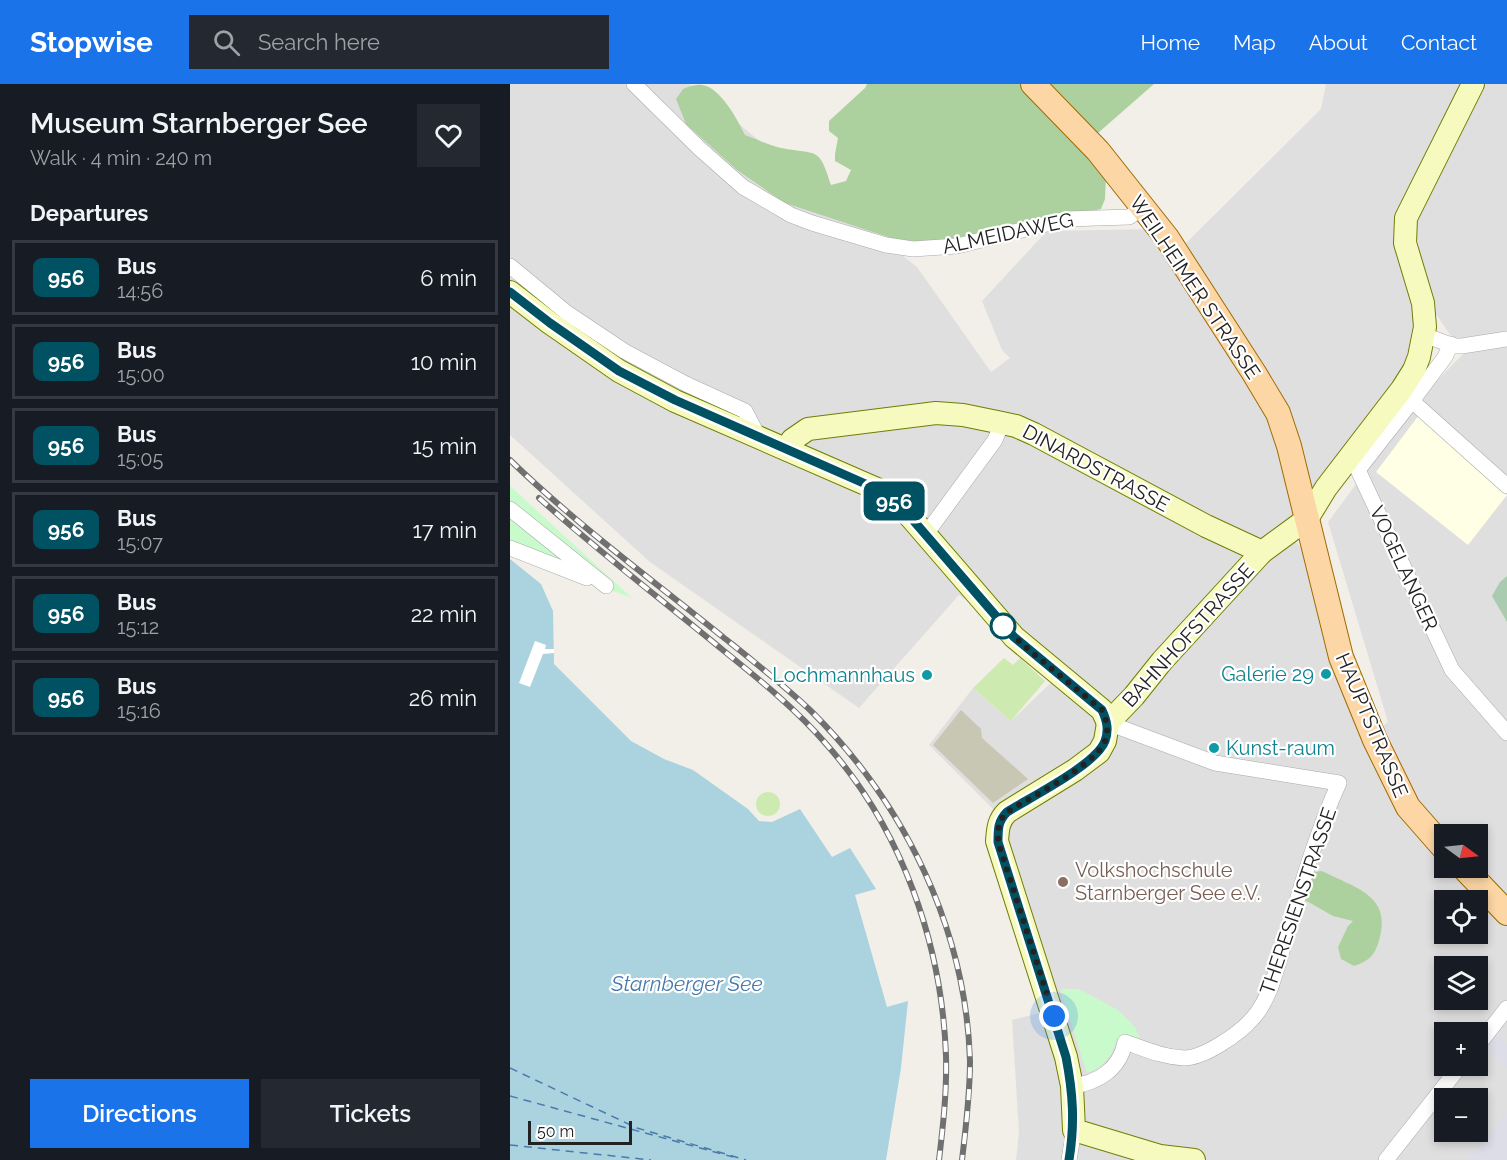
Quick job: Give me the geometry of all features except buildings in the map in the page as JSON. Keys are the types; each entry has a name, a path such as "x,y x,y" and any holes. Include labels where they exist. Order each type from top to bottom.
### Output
{"main road":[{"name":"WEILHEIMER STRASSE","path":"1033,84 1098,151 1144,207 1203,292 1278,413 1289,446 1307,519"},
{"path":"1307,519 1326,488 1414,370 1422,347 1425,317 1406,243 1406,218 1473,84"},
{"path":"510,292 619,371 675,400 877,489 900,505 1006,629 1102,710 1108,723"},
{"name":"DINARDSTRASSE","path":"788,450 792,440 808,429 936,413 963,415 1016,426 1206,526 1262,552"},
{"name":"BAHNHOFSTRASSE","path":"1072,1086 1066,1057 998,842 998,825 1007,812 1075,770 1099,752 1105,741 1108,723 1162,661 1262,552 1307,519"},
{"name":"HAUPTSTRASSE","path":"1307,519 1341,657 1371,730 1408,807 1434,837"},
{"path":"1474,878 1507,913"},
{"path":"1072,1086 1074,1130 1160,1156 1194,1160"}],"street":[{"name":"ALMEIDAWEG","path":"634,84 699,148 743,187 791,215 886,245 913,249 957,246 1067,219 1129,217 1144,207"},
{"path":"510,267 567,313 624,351 686,384 745,411 759,438"},
{"path":"1424,335 1462,346 1507,339"},
{"path":"1452,344 1412,401 1507,486"},
{"name":"VOGELANGER","path":"1412,401 1358,470 1452,670 1507,733"},
{"path":"926,534 995,440 1002,423"},
{"path":"510,509 606,586 510,548"},
{"name":"THERESIENSTRASSE","path":"1072,1086 1089,1084 1104,1076 1119,1059 1125,1042 1159,1055 1187,1058 1217,1046 1251,1021 1271,987 1310,856 1339,783 1215,763 1108,723"},
{"path":"1488,1032 1507,1008"},
{"path":"1386,1160 1452,1076"},
{"path":"1069,1160 1074,1130"}],"shaded area":[{"path":"510,84 689,84 917,267 991,372 1010,358 1002,350 982,301 1047,231 1156,229 1273,415 1295,526 1117,706 959,595 859,708 650,562 510,435"},
{"path":"1326,84 1464,84 1402,219 1417,316 1410,357 1398,378 1304,505 1280,410 1177,252 1321,109"},
{"path":"1478,84 1507,84 1507,1160 1016,1160 1019,1132 1012,1020 1048,1011 997,813 929,745 973,688 1011,721 1059,675 1108,723 1266,556 1295,541 1316,564 1364,740 1388,722 1328,522 1422,396 1463,354 1434,311 1424,277 1417,223 1425,195"},
{"path":"1419,415 1507,495 1468,545 1376,472"},
{"path":"1507,576 1507,622 1492,596 1500,582"},
{"path":"961,710 981,729 982,738 1028,779 993,803 933,745"},
{"path":"1490,1029 1507,1044 1507,1068 1488,1053"},
{"path":"1507,1112 1507,1160 1468,1160 1483,1142 1488,1142 1488,1135"}],"green space":[{"path":"867,84 1025,84 1106,177 1105,199 1101,209 991,234 922,242 897,240 785,203 737,170 686,124 676,99 687,87 700,85 709,87 728,105 745,135 776,147 815,154 820,158 831,185 846,181 851,170 835,161 838,138 829,131 829,121"},
{"path":"1047,84 1154,84 1098,133"},
{"path":"510,486 632,598 510,553"},
{"path":"1004,658 1013,665 1020,658 1045,681 1011,721 973,688"},
{"path":"768,792 777,795 780,804 777,813 768,816 759,813 756,804 759,795"},
{"path":"1322,871 1368,895 1376,903 1381,913 1382,925 1379,941 1373,955 1354,966 1341,959 1338,947 1348,926 1353,921 1333,916 1305,900 1306,880 1315,872"},
{"path":"1060,989 1079,989 1118,1010 1135,1027 1140,1038 1116,1042 1106,1061 1087,1073"}],"water":[{"name":"Starnberger See","path":"510,559 541,584 553,611 554,664 631,741 664,759 693,770 748,809 759,821 772,822 800,809 832,857 850,848 876,889 855,895 887,1007 908,1001 901,1068 886,1160 510,1160"}],"pier":[{"path":"535,641 546,645 545,649 554,649 554,653 543,654 530,687 519,683"}],"ferry route":[{"path":"510,1068 637,1128 746,1160"},
{"path":"510,1096 733,1157"},
{"path":"510,1145 651,1160"}],"railway":[{"path":"510,460 587,529 791,693 846,749 876,788 902,829 924,872 943,917 957,964 966,1012 970,1061 969,1098 962,1160"},
{"path":"539,498 791,708 827,745 877,814 897,851 913,890 936,972 943,1014 946,1056 939,1160"}],"bus line":[{"name":"956","path":"510,292 619,371 675,400 877,489 900,505 1006,629 1102,710 1108,723 1105,741 1099,752 1053,785 1007,812 998,825 998,842 1066,1057 1072,1086 1074,1130 1069,1160"}],"place":[{"name":"Galerie 29","path":"1326,674"},
{"name":"Lochmannhaus","path":"927,675"},
{"name":"Kunst-raum","path":"1214,748"},
{"name":"Volkshochschule Starnberger See e.V.","path":"1063,882"}],"route":[{"path":"1003,626 1102,710 1108,723 1105,741 1099,752 1053,785 1007,812 998,825 998,842 1054,1016"}]}
